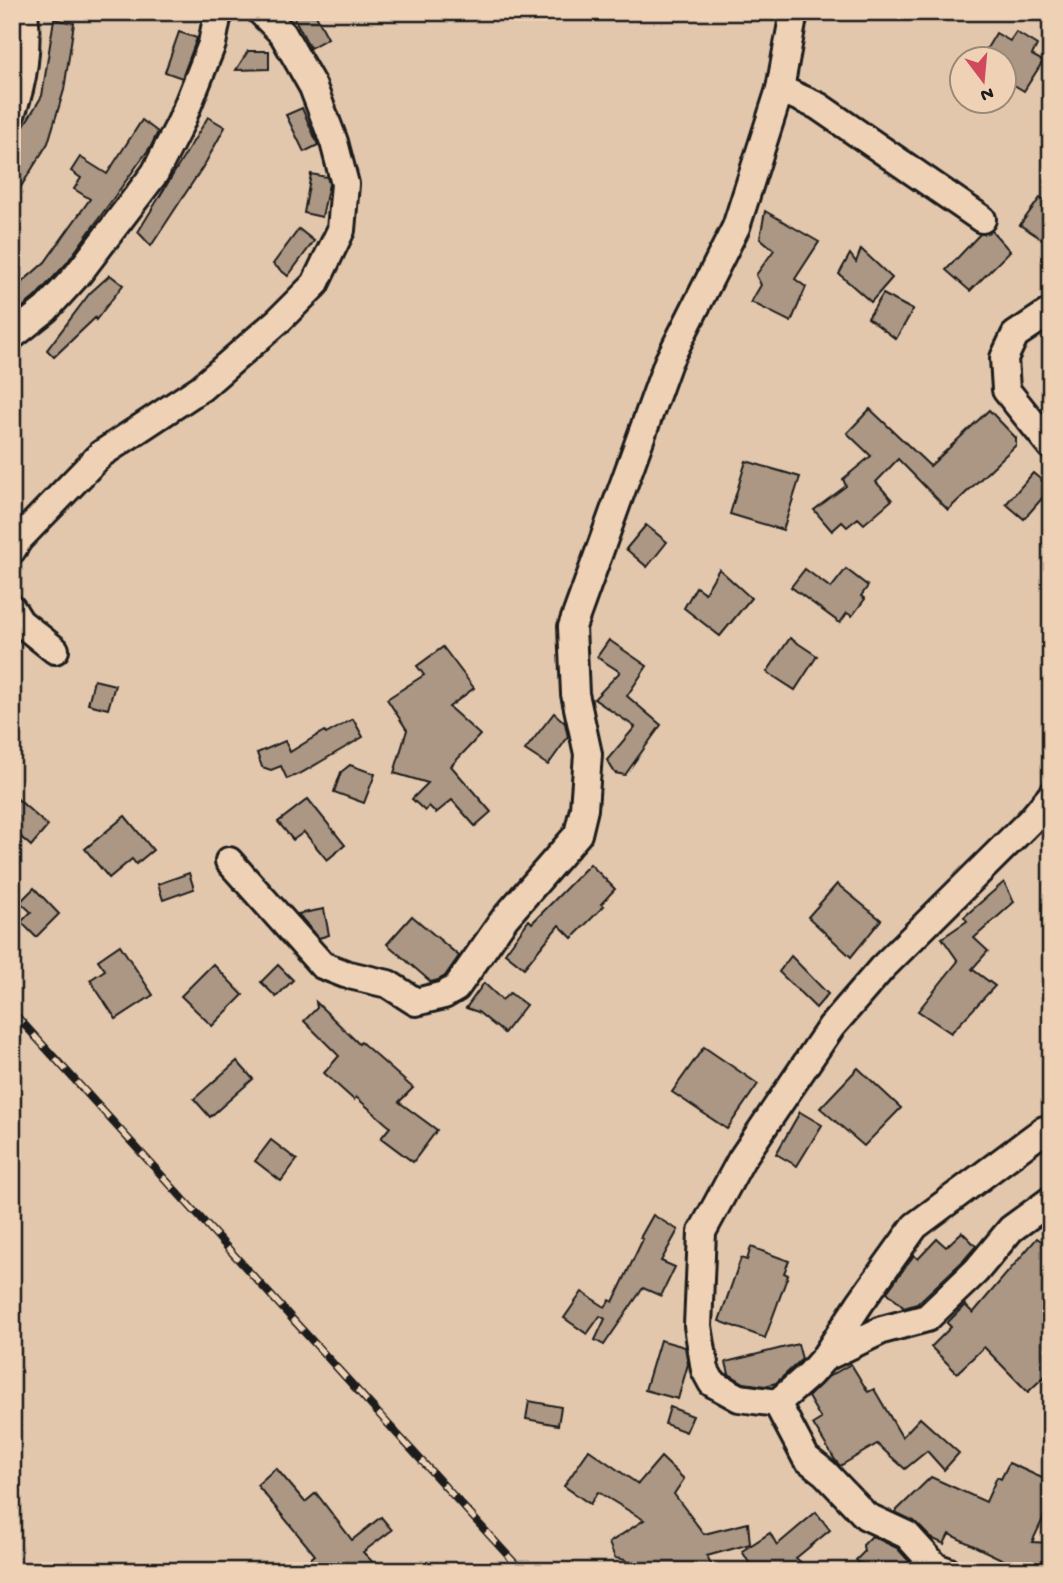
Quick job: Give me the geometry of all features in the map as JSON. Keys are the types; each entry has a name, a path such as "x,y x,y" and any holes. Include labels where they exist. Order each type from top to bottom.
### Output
{"street":[{"path":"12,113 22,87 26,27 24,12"},
{"path":"12,336 46,309 78,274 155,173 181,122 212,44 217,18 221,12"},
{"path":"12,550 19,539 101,454 201,388 279,320 315,284 341,230 345,184 334,142 313,87 283,34 261,12"},
{"path":"229,861 322,965 345,974 388,984 416,1002 444,995 456,988 505,918 578,834 584,809 588,754 575,694 572,627 668,362 736,227 780,89 794,12"},
{"path":"780,89 818,106 982,219"},
{"path":"1051,311 1015,335 1004,358 1006,390 1051,446"},
{"path":"12,609 20,622 55,650"},
{"path":"1044,1130 915,1226 824,1358 777,1403 739,1398 712,1383 705,1370 698,1326 702,1232 741,1160 831,1027 882,968 1030,821 1051,796"},
{"path":"824,1358 882,1330 927,1318 976,1270 1011,1229 1051,1200"},
{"path":"777,1403 806,1458 825,1473 866,1516 907,1535 936,1567 947,1571"}],"building":[{"path":"291,12 314,12 328,38 310,48"},
{"path":"54,19 74,23 64,90 48,143 12,201 12,145 42,96"},
{"path":"179,32 197,38 182,78 165,72"},
{"path":"1016,32 1037,45 1032,55 1043,61 1024,91 1018,87 1018,46 988,46 996,33 1010,41"},
{"path":"248,51 269,51 269,69 236,70"},
{"path":"302,108 318,145 304,152 286,115"},
{"path":"208,117 225,127 206,162 151,246 138,232"},
{"path":"142,120 158,132 151,146 66,264 35,297 12,316 12,291 45,262 90,199 74,189 81,178 71,171 80,157 107,174"},
{"path":"311,174 327,177 329,184 322,217 304,213"},
{"path":"1040,198 1051,204 1051,245 1020,225"},
{"path":"765,211 819,242 795,279 806,287 791,322 751,302 761,285 756,275 774,250 760,238"},
{"path":"299,229 314,241 288,276 273,264"},
{"path":"992,231 1010,251 970,291 946,270 980,234"},
{"path":"861,249 892,278 871,302 839,274 850,254 856,262"},
{"path":"110,275 123,285 96,320 95,318 54,357 47,350 90,293"},
{"path":"883,294 913,310 896,339 868,318"},
{"path":"870,409 930,466 989,410 1016,438 1016,445 948,510 898,459 876,482 892,500 864,524 858,518 847,527 842,522 832,531 814,510 846,486 843,479 871,456 847,433"},
{"path":"746,461 800,477 783,530 730,514"},
{"path":"1033,473 1051,488 1024,519 1006,504"},
{"path":"646,525 667,542 647,567 626,549"},
{"path":"719,569 751,598 720,636 684,608 696,587 705,593"},
{"path":"805,569 831,588 846,569 868,586 861,596 865,599 852,616 847,613 840,623 791,587"},
{"path":"790,638 817,656 795,690 767,672"},
{"path":"609,640 647,666 627,696 661,725 625,775 615,773 607,760 635,727 594,699 620,672 597,657"},
{"path":"443,647 474,688 449,707 480,735 451,766 491,812 475,826 452,800 436,813 429,806 425,811 412,799 428,783 394,773 407,730 387,699 424,675 417,666"},
{"path":"94,680 115,685 108,709 88,704"},
{"path":"554,713 565,723 568,737 548,765 525,750"},
{"path":"353,719 363,737 303,772 287,779 281,766 271,770 262,767 257,753 285,741 290,752 324,731 326,734"},
{"path":"350,765 375,774 364,803 334,792 341,772"},
{"path":"12,794 48,826 31,846 12,829"},
{"path":"308,799 345,845 327,860 304,832 293,840 278,822"},
{"path":"125,816 153,850 136,864 132,859 109,878 85,849"},
{"path":"590,864 615,889 601,904 604,906 572,938 559,925 524,968 505,953 529,920 532,923"},
{"path":"189,873 194,889 163,900 158,884"},
{"path":"1004,882 1014,902 974,938 988,951 972,969 995,986 951,1033 918,1011 958,961 942,938 967,921 964,917"},
{"path":"837,884 881,920 851,957 808,917"},
{"path":"34,888 59,914 36,937 21,922 31,912 20,902"},
{"path":"324,909 329,935 319,938 298,914"},
{"path":"412,916 459,956 445,976 438,980 431,982 387,944"},
{"path":"120,945 153,995 116,1019 90,980 105,970 98,960"},
{"path":"791,956 828,994 816,1008 779,972"},
{"path":"213,964 243,995 212,1026 181,996"},
{"path":"278,965 293,980 276,997 261,982"},
{"path":"484,983 502,1000 510,993 526,1005 504,1033 478,1012 466,1008"},
{"path":"316,1002 359,1044 361,1042 413,1088 399,1102 437,1130 413,1162 381,1138 390,1127 324,1073 339,1056 304,1021 317,1008"},
{"path":"704,1047 758,1084 727,1129 672,1092"},
{"path":"237,1061 253,1079 210,1117 194,1099"},
{"path":"858,1068 901,1108 864,1146 820,1108"},
{"path":"800,1112 822,1125 797,1166 776,1154"},
{"path":"271,1140 297,1160 281,1181 255,1161"},
{"path":"653,1215 678,1230 661,1261 675,1267 661,1296 643,1288 604,1345 595,1340 605,1319 600,1316 587,1334 564,1318 582,1292 605,1307 610,1300 613,1302 643,1239 640,1238"},
{"path":"962,1232 976,1246 917,1304 904,1308 887,1292 914,1255 918,1259 937,1239 946,1247"},
{"path":"1037,1238 1051,1248 1051,1370 1028,1392 984,1347 957,1373 931,1347 951,1327 947,1323 965,1305 973,1313"},
{"path":"751,1247 789,1261 784,1273 788,1275 765,1338 719,1321 741,1258 747,1260"},
{"path":"660,1340 685,1347 688,1364 678,1399 645,1390"},
{"path":"798,1344 802,1359 776,1383 765,1386 744,1383 729,1374 726,1362"},
{"path":"851,1364 868,1392 874,1389 902,1437 920,1418 959,1453 944,1470 927,1451 905,1469 877,1444 840,1466 813,1424 821,1419 808,1397 828,1377"},
{"path":"529,1401 561,1407 558,1425 526,1419"},
{"path":"670,1407 693,1416 686,1432 665,1424"},
{"path":"589,1450 638,1484 661,1457 684,1479 674,1494 704,1534 748,1523 750,1544 707,1556 715,1571 636,1571 625,1560 615,1558 609,1543 644,1520 598,1492 590,1504 564,1486"},
{"path":"1009,1463 1051,1482 1051,1502 1032,1542 1051,1543 1051,1567 1014,1565 949,1534 944,1544 931,1538 914,1521 895,1512 931,1477 986,1502 997,1477 1001,1479"},
{"path":"276,1468 305,1502 316,1493 352,1540 381,1517 392,1530 363,1552 381,1571 295,1571 315,1555 257,1485"},
{"path":"816,1512 830,1530 796,1558 811,1571 754,1571 742,1551 770,1533 777,1545"},
{"path":"872,1536 897,1548 918,1571 867,1571 856,1560 864,1552 863,1545"}],"railway":[{"path":"12,1011 522,1571"}]}
